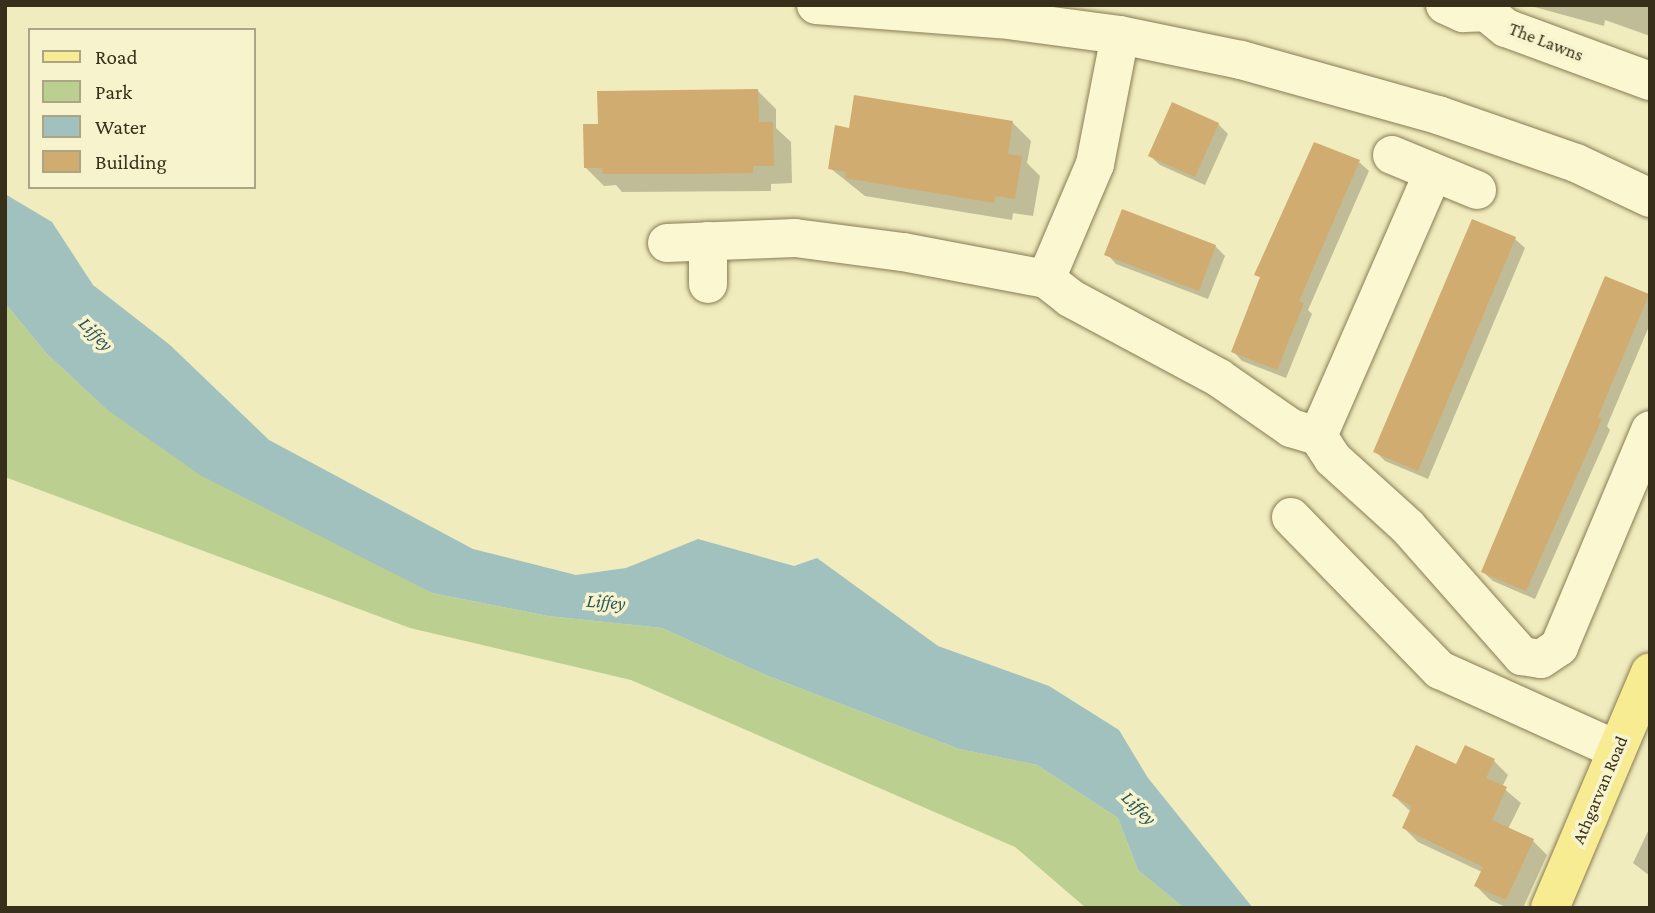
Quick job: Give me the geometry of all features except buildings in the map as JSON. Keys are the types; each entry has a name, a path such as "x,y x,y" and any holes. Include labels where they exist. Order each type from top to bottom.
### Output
{"main road":[{"name":"Athgarvan Road","path":"1550,908 1650,672"}],"street":[{"path":"816,5 891,7 1120,35 1241,60 1438,115 1576,163 1650,198"},
{"name":"The Lawns","path":"1445,5 1463,13 1487,9 1506,28 1650,82"},
{"path":"1046,279 1095,164 1120,35"},
{"path":"1392,155 1477,190"},
{"path":"1318,436 1433,173"},
{"path":"667,243 795,238 903,252 1046,279 1070,298 1219,378 1291,428 1318,436 1333,459 1407,526 1507,643 1522,656 1532,658 1541,659 1559,647 1637,494 1650,430"},
{"path":"708,241 708,284"},
{"path":"1291,517 1440,670 1617,750"}],"green space":[{"path":"5,303 46,353 106,409 432,593 548,616 662,628 768,676 959,749 1037,765 1118,818 1138,870 1184,908 1086,908 1015,847 631,680 410,628 5,477"}],"water":[{"name":"Liffey","path":"5,194 52,222 93,285 170,345 269,440 473,549 576,575 626,568 698,539 794,566 817,558 938,646 1049,686 1119,730 1148,778 1253,908 1184,908 1138,870 1118,818 1037,765 959,749 768,676 662,628 548,616 432,593 200,475 106,409 46,353 5,303"}]}
